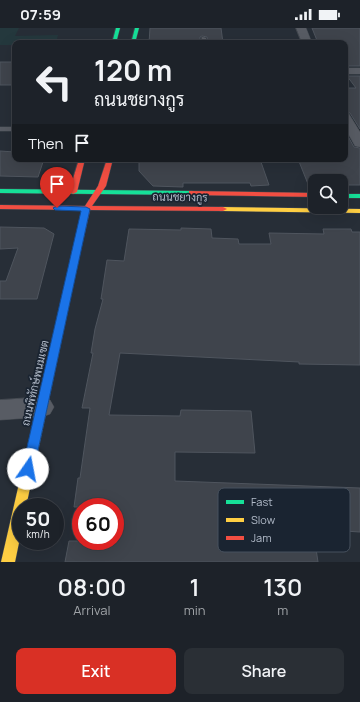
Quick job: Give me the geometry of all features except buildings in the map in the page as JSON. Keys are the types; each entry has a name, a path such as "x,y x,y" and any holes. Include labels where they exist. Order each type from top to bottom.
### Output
{"main road":[{"path":"115,40 118,28"},
{"path":"134,40 136,28"},
{"path":"81,162 73,192 86,209 99,192 106,179 109,162"},
{"name":"ถนนชยางกูร","path":"0,191 308,195"},
{"path":"348,196 360,196"},
{"name":"ถนนชยางกูร","path":"0,207 360,212"},
{"name":"ถนนพิทักษ์พนมเขต","path":"8,562 86,209"}],"street":[{"path":"301,28 306,40"},
{"path":"348,71 360,71"},
{"path":"348,122 360,143"},
{"path":"0,410 42,407"}],"lane":[{"path":"0,129 12,129"}],"green space":[{"path":"0,28 19,28 15,36 58,35 57,40 12,40 12,45 0,45"}],"traffic: fast":[{"path":"115,40 118,28"},
{"path":"134,40 137,28"},
{"path":"0,191 192,193"},
{"path":"348,196 360,196"}],"traffic: slow":[{"path":"223,209 360,211"},
{"path":"8,562 76,253"}],"traffic: jam":[{"path":"73,192 81,162"},
{"path":"76,253 86,209 102,186 109,162"},
{"path":"192,193 308,195"},
{"path":"0,207 223,209"}],"route":[{"path":"28,469 86,209 57,208"}]}
